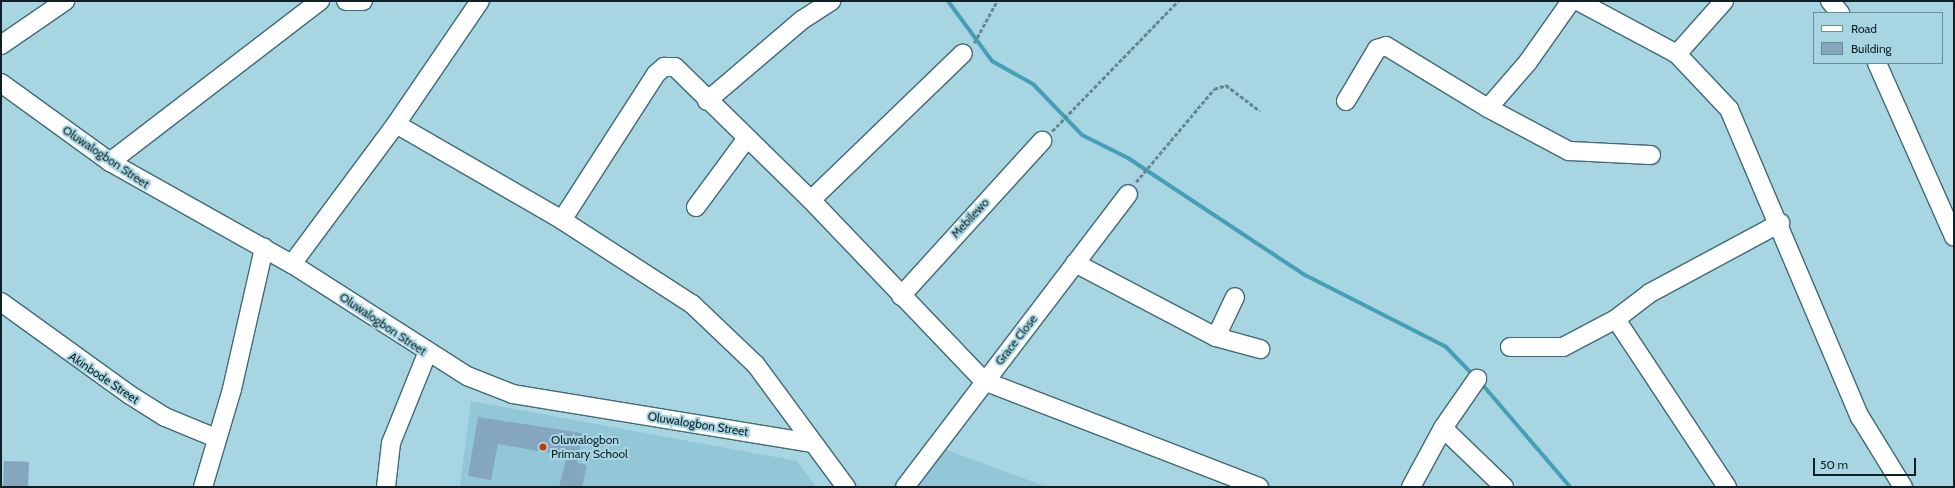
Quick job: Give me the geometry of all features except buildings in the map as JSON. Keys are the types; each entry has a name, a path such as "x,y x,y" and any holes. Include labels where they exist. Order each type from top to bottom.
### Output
{"street":[{"path":"1,45 41,7 65,1"},
{"path":"110,162 320,1"},
{"path":"346,1 363,1"},
{"path":"292,264 396,124 480,1"},
{"path":"707,101 802,20 831,1"},
{"path":"1488,108 1528,62 1571,1"},
{"path":"1578,1 1677,54 1729,109 1780,223 1860,417 1903,487"},
{"path":"1677,54 1724,1"},
{"path":"1830,1 1839,12"},
{"path":"1346,100 1377,49 1386,46 1488,108 1569,151 1651,155"},
{"path":"811,200 969,48"},
{"path":"1878,64 1954,237"},
{"path":"562,220 656,74 664,68 675,67 707,101 811,200 901,296 984,381 1259,487"},
{"name":"Oluwalogbon Street","path":"1,83 110,162 292,264 428,354 466,376 513,394 813,443"},
{"path":"396,124 562,220 692,304 756,365 846,487"},
{"path":"696,207 747,138"},
{"name":"Mebilewo","path":"901,296 1042,141"},
{"name":"Grace Close","path":"905,487 984,381 1128,194"},
{"path":"1510,347 1563,347 1616,319 1650,292 1780,223"},
{"path":"203,487 216,438 232,389 264,248"},
{"path":"1075,263 1216,337 1260,349"},
{"path":"1216,337 1235,297"},
{"name":"Akinbode Street","path":"1,302 130,395 165,417 216,438"},
{"path":"1616,319 1727,487"},
{"path":"386,487 391,443 428,354"},
{"path":"1411,487 1443,428 1477,380"},
{"path":"1443,428 1504,487"}],"path":[{"path":"969,48 997,1"},
{"path":"1060,121 1178,1"},
{"path":"1144,171 1214,89 1226,85 1260,111"}],"shaded area":[{"path":"471,401 797,461 816,487 460,487"},
{"path":"944,449 1047,487 917,487"}],"waterway":[{"path":"948,1 992,61 1033,84 1082,135 1128,158 1303,274 1446,347 1475,377"},
{"path":"1481,383 1570,487"}],"place":[{"name":"Oluwalogbon Primary School","path":"543,447"}]}
